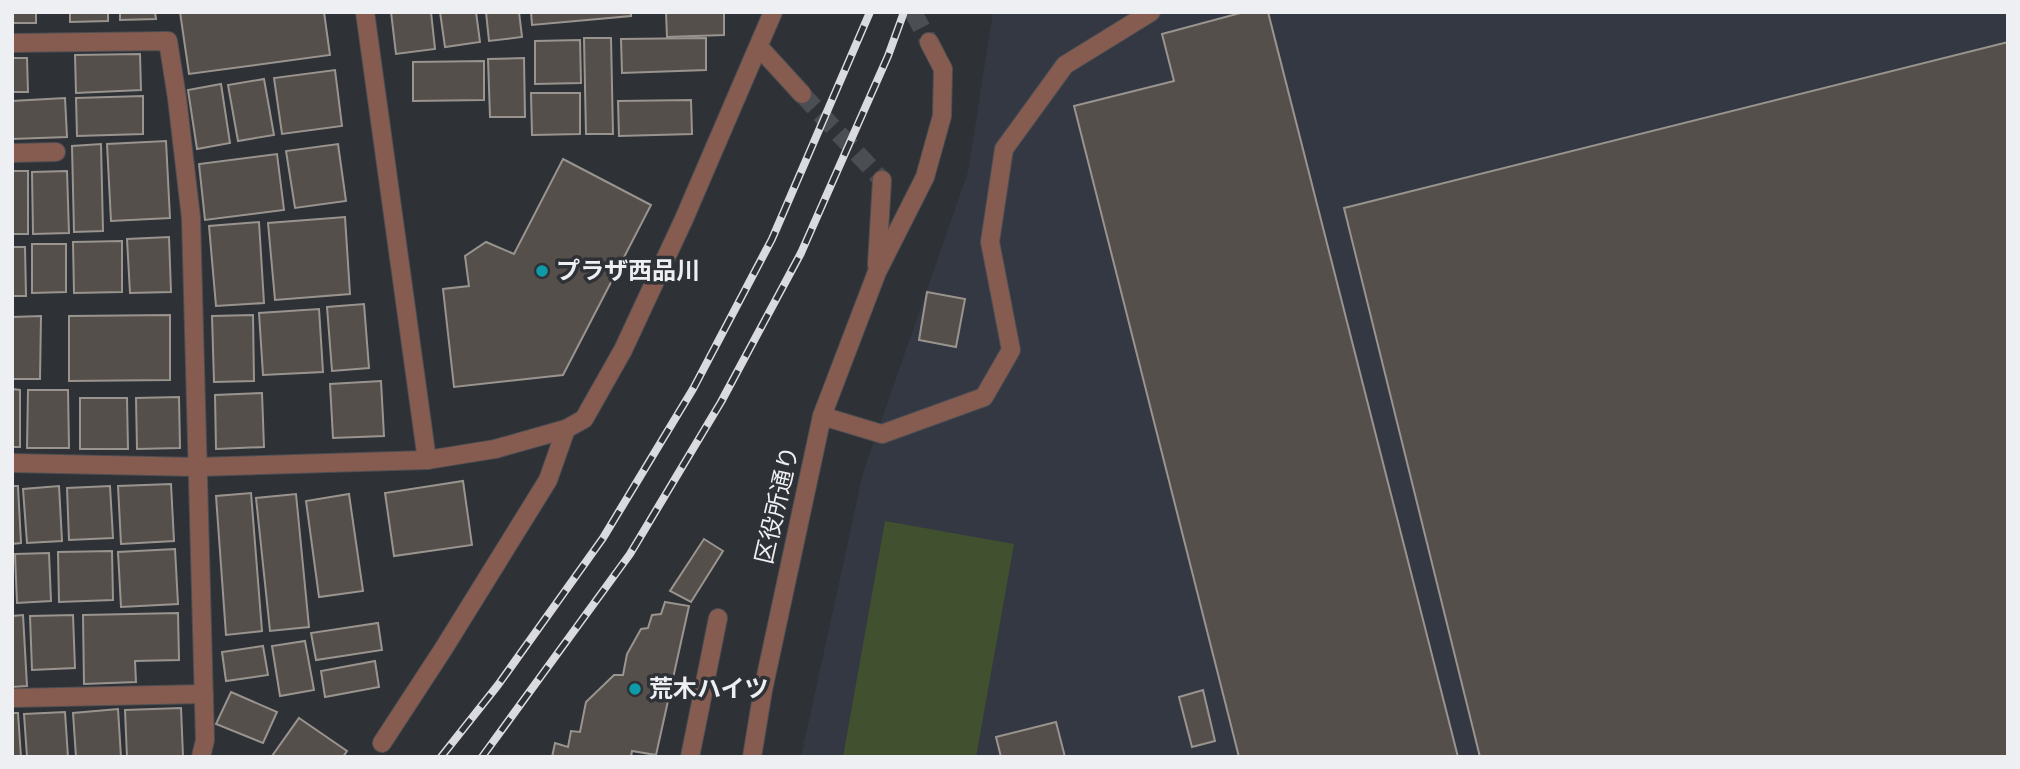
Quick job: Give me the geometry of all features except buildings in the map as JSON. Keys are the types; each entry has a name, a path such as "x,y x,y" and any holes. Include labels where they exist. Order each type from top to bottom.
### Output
{"street":[{"path":"365,12 426,460"},
{"path":"12,463 197,467 426,460 495,449 566,429 584,419 624,350 773,12"},
{"path":"822,416 882,435 984,397 1010,350 990,242 1004,149 1065,65 1151,12"},
{"path":"12,43 168,41 191,218 205,740 201,757"},
{"name":"区役所通り","path":"752,757 762,690 822,416 877,272 925,177 942,116 943,69 929,42"},
{"path":"759,47 802,94"},
{"path":"12,153 56,152"},
{"name":"区役所通り","path":"877,272 882,180"},
{"path":"382,743 548,480 566,429"},
{"path":"690,757 718,618"},
{"path":"12,698 204,695"}],"shaded area":[{"path":"993,12 2008,12 2008,757 801,757 863,473 968,172"}],"green space":[{"path":"885,521 1014,544 976,757 843,757"}],"tunnel":[{"path":"913,12 929,42"},
{"path":"802,94 882,180"}],"railway":[{"path":"441,757 498,685 603,538 693,389 772,239 870,12"},
{"path":"482,757 630,554 721,402 801,253 888,56 904,12"}],"place":[{"name":"プラザ西品川","path":"542,271"},
{"name":"荒木ハイツ","path":"635,689"}]}
